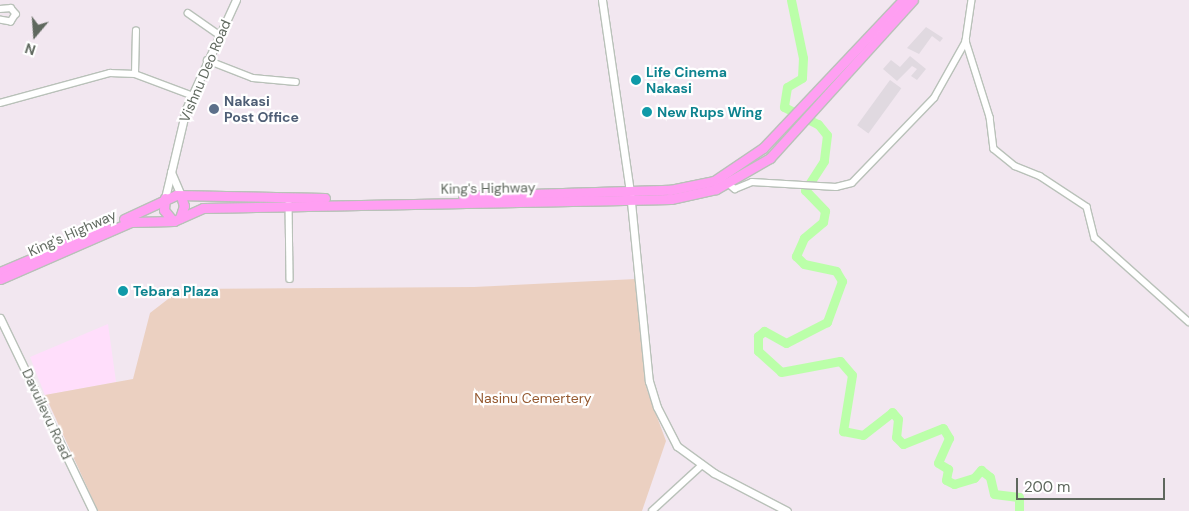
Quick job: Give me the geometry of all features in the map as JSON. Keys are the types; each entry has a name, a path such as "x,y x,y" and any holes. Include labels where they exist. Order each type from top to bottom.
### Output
{"highway":[{"name":"King's Highway","path":"0,279 138,220 177,220 203,208 290,204 631,196 693,188 714,181 745,163 903,0"},
{"name":"King's Highway","path":"0,272 164,198 180,196 631,196 671,199 729,184 770,158 798,130 913,0"},
{"path":"164,198 164,210 177,220 184,206 180,196"}],"street":[{"name":"Vishnu Deo Road","path":"164,198 191,95 236,0"},
{"path":"602,0 631,196 649,381 667,430 678,446 702,465 787,511"},
{"path":"729,184 735,189 746,182 846,186 861,176 934,98 966,41 972,0"},
{"path":"0,9 16,12 11,22 0,20"},
{"path":"188,13 219,35"},
{"path":"135,74 136,31"},
{"path":"966,41 990,117 994,149 1015,166 1040,176 1087,207 1095,238 1189,322"},
{"path":"207,60 253,78 296,82"},
{"path":"0,103 84,77 135,74 191,95"},
{"path":"171,172 180,196"},
{"path":"290,204 290,278"},
{"name":"Davuilevu Road","path":"0,318 93,511"},
{"path":"652,511 702,465"}],"shaded area":[{"path":"926,27 943,38 940,42 932,36 919,54 907,48"},
{"path":"910,56 926,69 917,80 911,76 917,69 912,66 897,81 883,69 891,60 900,67"},
{"path":"890,80 901,88 868,134 857,125"},
{"path":"108,324 116,382 45,395 30,357"}],"green space":[{"name":"Nasinu Cemertery","path":"636,279 647,390 666,441 642,511 98,511 45,395 133,379 150,313 181,289 474,287"}],"waterway":[{"path":"791,0 803,58 802,78 787,87 784,107 818,124 827,135 824,161 805,190 825,211 823,222 804,238 796,256 804,264 836,271 842,281 827,322 786,343 764,331 758,336 758,351 781,372 840,361 852,375 843,431 863,435 892,412 898,419 896,437 903,444 943,428 949,438 938,463 948,469 946,480 954,484 974,478 981,470 990,477 994,494 1019,497 1019,511"}],"place":[{"name":"Life Cinema Nakasi","path":"636,80"},
{"name":"Nakasi Post Office","path":"214,109"},
{"name":"New Rups Wing","path":"647,112"},
{"name":"Tebara Plaza","path":"123,291"}]}
